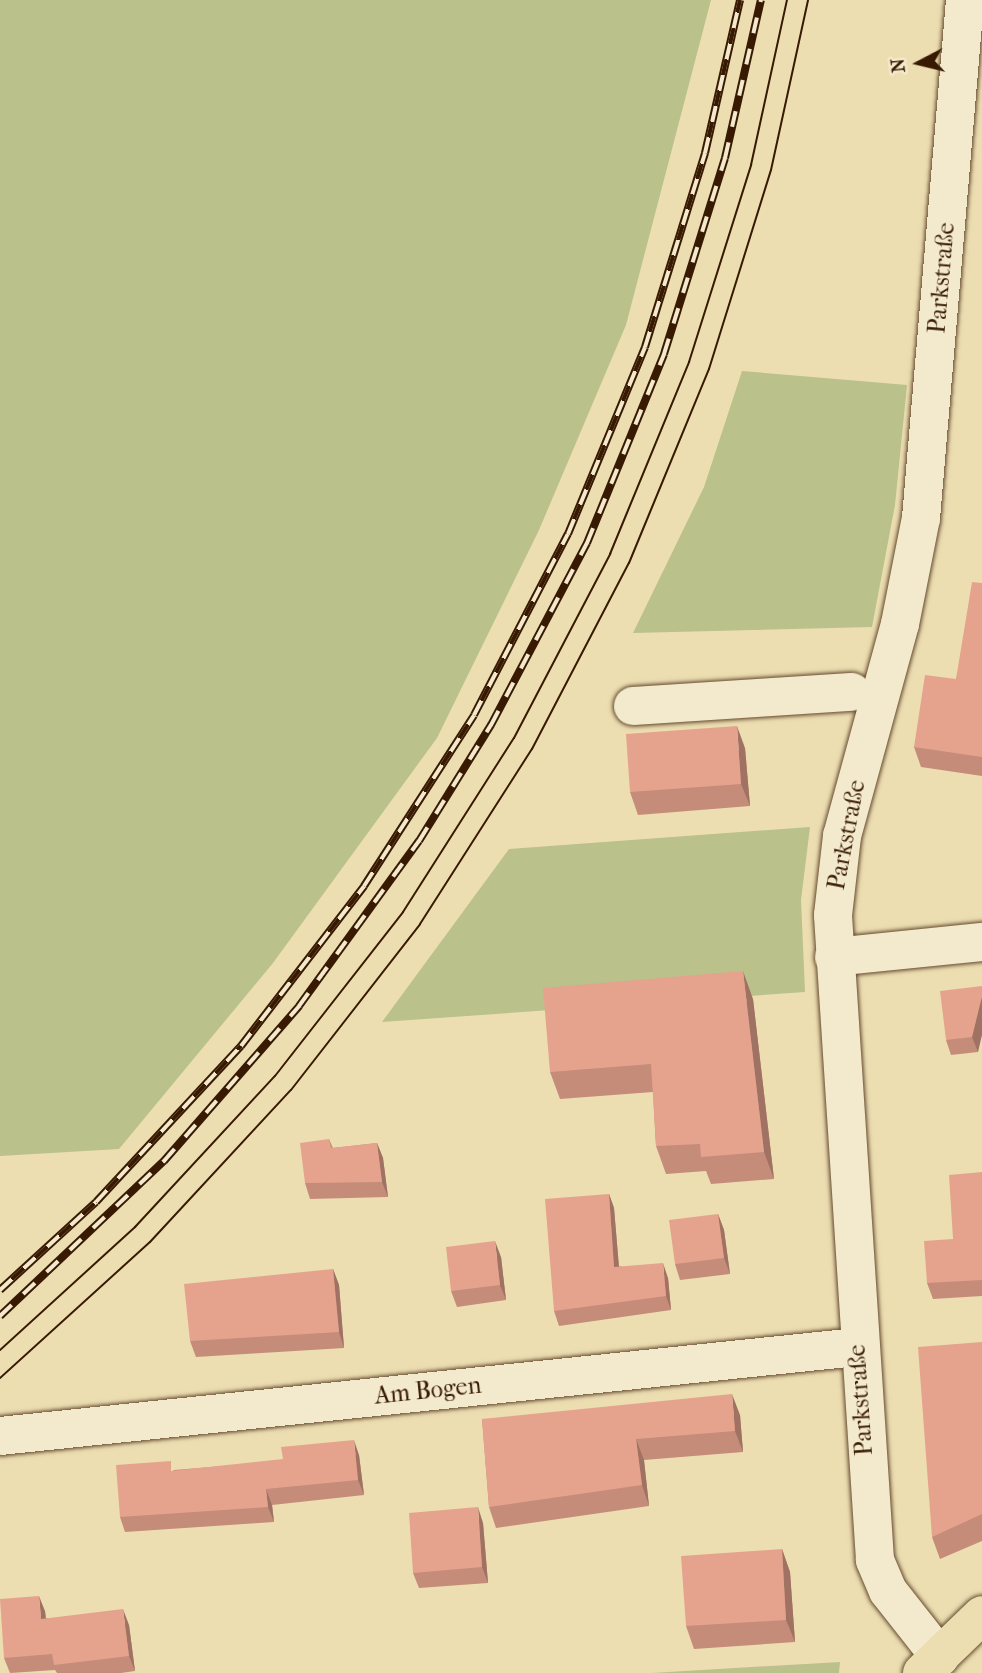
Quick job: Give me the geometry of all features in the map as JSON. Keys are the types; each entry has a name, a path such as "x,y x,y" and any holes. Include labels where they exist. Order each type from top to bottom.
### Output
{"main road":[{"path":"948,1655 982,1615"}],"street":[{"name":"Parkstraße","path":"948,1655 877,1570 857,1347 834,957 838,859 900,624 921,518 965,0"},
{"path":"633,706 852,692"},
{"path":"834,957 982,942"},
{"name":"Am Bogen","path":"0,1436 857,1347"}],"green space":[{"path":"0,0 711,0 626,325 539,530 437,738 273,963 119,1149 0,1156"},
{"path":"742,371 907,385 895,505 872,627 633,633 704,487"},
{"path":"810,827 801,900 805,992 382,1022 509,849"},
{"path":"840,1662 839,1673 652,1673 735,1668"}],"building":[{"path":"972,582 982,583 982,757 914,747 925,675 956,679"},
{"path":"737,726 741,784 630,792 626,734"},
{"path":"743,971 764,1152 701,1157 700,1144 656,1146 651,1064 550,1072 543,988"},
{"path":"982,986 972,1037 946,1040 940,991"},
{"path":"329,1139 331,1148 377,1143 382,1182 305,1183 300,1143"},
{"path":"982,1172 982,1280 927,1283 924,1241 953,1239 949,1175"},
{"path":"609,1194 614,1267 663,1263 666,1296 554,1311 545,1199"},
{"path":"718,1214 724,1258 675,1264 669,1220"},
{"path":"495,1241 500,1285 451,1291 446,1247"},
{"path":"333,1269 339,1332 190,1341 184,1284"},
{"path":"982,1342 982,1514 932,1537 918,1347"},
{"path":"732,1394 735,1431 636,1439 642,1485 489,1507 482,1419"},
{"path":"354,1440 358,1480 266,1489 268,1507 120,1517 116,1465 171,1461 171,1471 283,1459 281,1447"},
{"path":"478,1507 482,1567 413,1573 409,1513"},
{"path":"782,1549 786,1620 686,1626 681,1556"},
{"path":"39,1596 41,1619 123,1609 129,1656 54,1665 52,1654 4,1658 0,1599"}],"tram line":[{"path":"0,1350 135,1227 275,1076 403,912 514,738 610,554 689,362 751,165 787,0"},
{"path":"0,1378 150,1242 291,1090 420,924 532,749 629,563 709,369 771,170 808,0"}],"railway":[{"path":"0,1290 96,1202 241,1046 364,886 474,715 568,534 645,347 705,153 740,0"},
{"path":"0,1316 164,1161 299,1006 419,841 491,725 587,543 664,354 725,158 761,0"}]}
